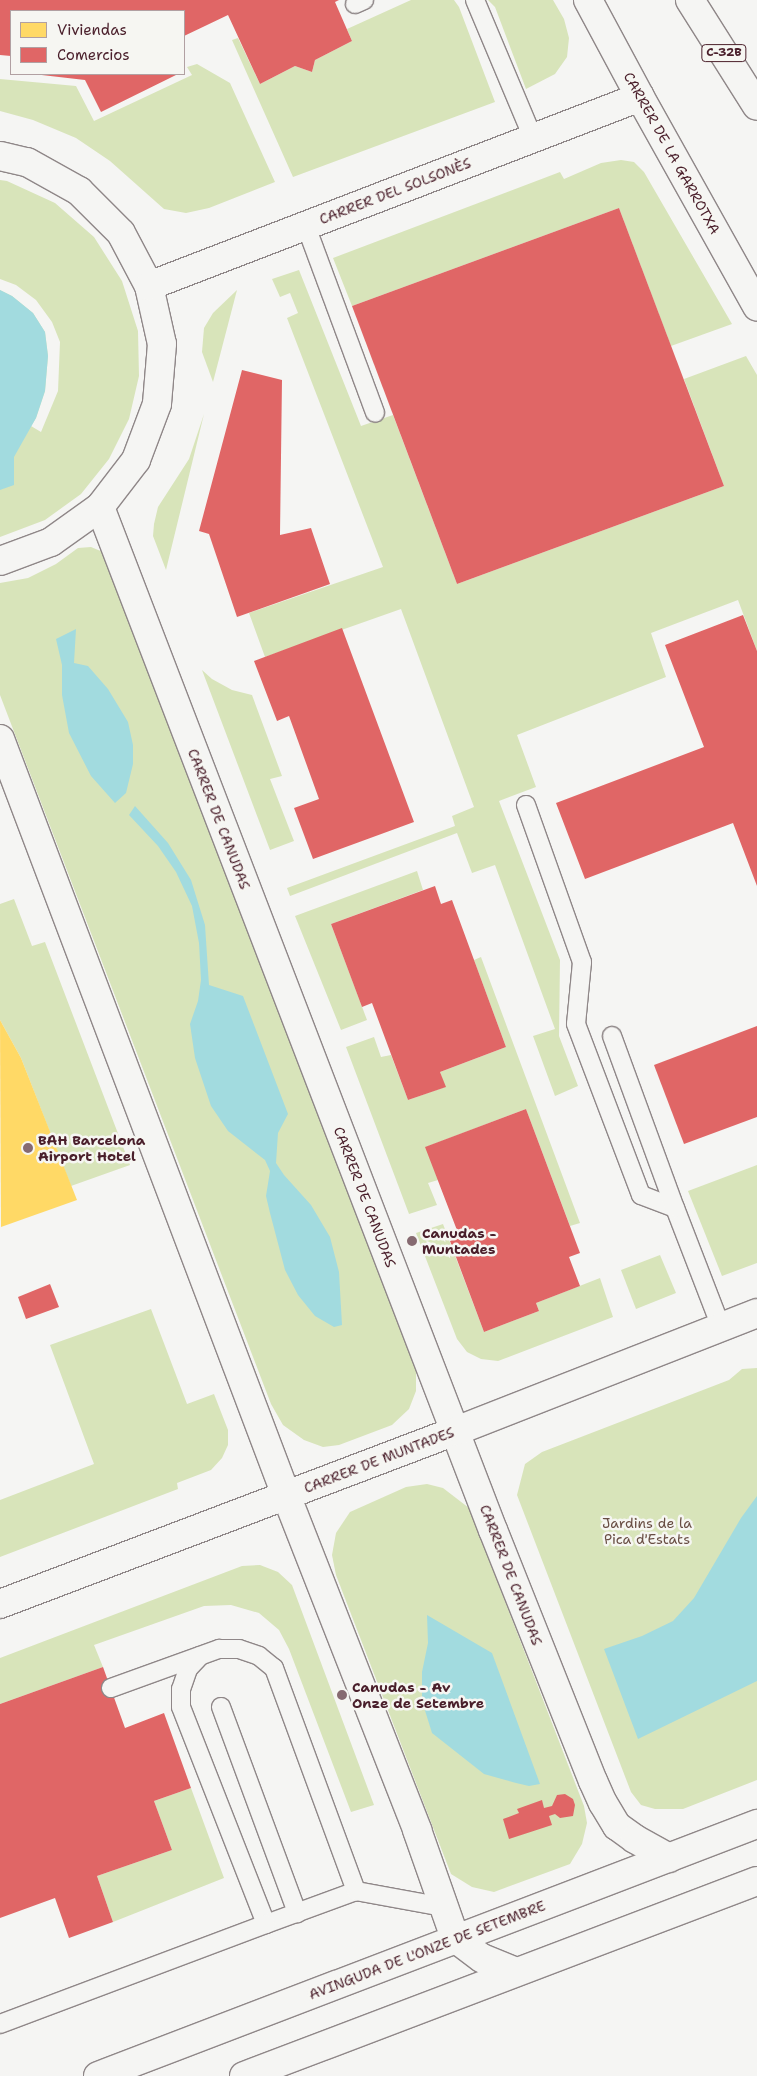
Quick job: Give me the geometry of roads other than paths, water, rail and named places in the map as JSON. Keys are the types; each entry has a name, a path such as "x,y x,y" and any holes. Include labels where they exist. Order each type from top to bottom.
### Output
{"main road":[{"name":"CARRER DE LA GARROTXA","path":"588,0 757,306"},
{"name":"C-32B","path":"690,0 757,106"},
{"name":"CARRER DEL SOLSONÈS","path":"150,286 640,96"},
{"path":"0,156 27,162 79,191 121,233 150,286 162,344 157,404 136,460 100,507 51,542 0,561"},
{"name":"CARRER DE CANUDAS","path":"100,507 456,1431 603,1803 617,1826 635,1839 669,1858"},
{"path":"2,752 286,1495 417,1830 450,1925 482,1958 516,1972"},
{"name":"CARRER DE MUNTADES","path":"0,1604 456,1431 757,1313"},
{"name":"AVINGUDA DE L'ONZE DE SETEMBRE","path":"98,2076 450,1925 669,1858 757,1824"},
{"path":"244,2076 757,1881"}],"lane":[{"path":"476,0 533,138"},
{"path":"306,226 375,412"},
{"path":"526,805 582,962 576,1024 641,1195 675,1208"},
{"path":"612,1036 720,1327"},
{"path":"111,1688 219,1649 239,1649 259,1656 274,1668 356,1891"},
{"path":"201,1655 188,1669 181,1689 181,1707 266,1924"},
{"path":"220,1707 297,1913"},
{"path":"0,2024 356,1891 450,1925"}],"water":[{"path":"0,290 12,296 33,313 45,332 48,356 45,391 36,418 14,457 14,485 0,490"},
{"path":"76,629 74,663 88,666 108,689 128,722 133,745 133,764 126,793 115,803 91,776 69,733 62,695 62,665 56,639"},
{"path":"135,806 168,843 191,880 205,925 209,985 243,996 288,1114 278,1133 276,1163 284,1175 311,1205 330,1237 339,1272 342,1325 334,1327 315,1316 298,1295 285,1270 270,1213 266,1196 270,1171 265,1160 228,1131 211,1106 195,1058 190,1024 198,1001 201,980 199,943 192,906 176,872 158,846 129,815"},
{"path":"757,1496 757,1681 638,1739 604,1649 642,1636 673,1621 694,1598 741,1518"},
{"path":"427,1615 492,1653 540,1784 529,1786 484,1774 432,1733 422,1701 422,1672 428,1643"}],"place":[{"name":"BAH Barcelona Airport Hotel","path":"28,1148"},
{"name":"Canudas - Muntades","path":"412,1241"},
{"name":"Canudas - Av Onze de Setembre","path":"342,1695"}],"park label":[{"name":"Jardins de la Pica d'Estats","path":"647,1532"}]}
